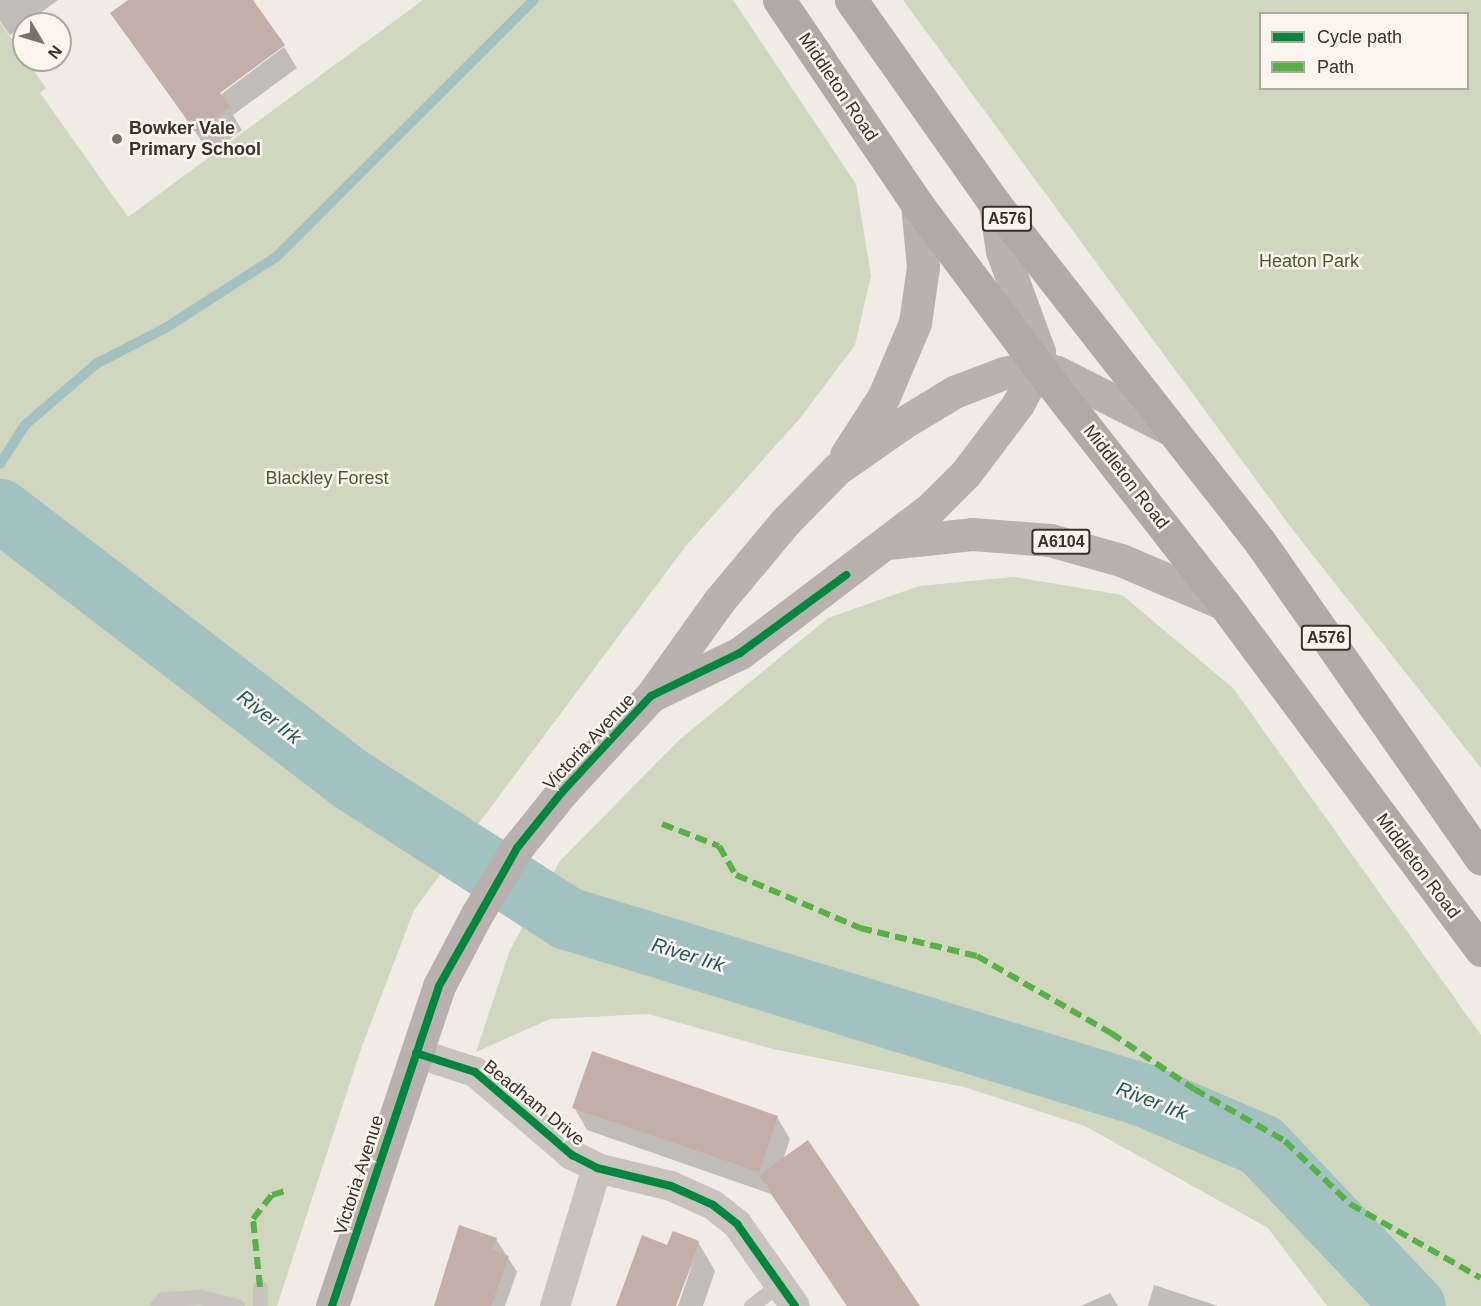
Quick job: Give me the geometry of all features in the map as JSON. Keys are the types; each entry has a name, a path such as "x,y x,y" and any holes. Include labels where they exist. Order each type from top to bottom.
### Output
{"highway":[{"name":"Middleton Road","path":"779,0 917,204 1038,366 1224,604 1481,950"},
{"name":"A576","path":"851,0 995,204 1260,542 1481,859"}],"main road":[{"path":"837,469 884,396 915,323 923,267 917,204"},
{"path":"995,204 1002,251 1035,335 1038,366 1086,385 1172,430"},
{"name":"Victoria Avenue","path":"332,1306 440,986 517,848 562,792 651,696 719,601 785,522 837,469 946,396 1004,373 1038,366"},
{"name":"Victoria Avenue","path":"651,696 740,653 886,543 966,473 1018,404 1038,366"},
{"name":"A6104","path":"886,543 972,534 1050,540 1121,560 1224,604"}],"street":[{"name":"Beadham Drive","path":"416,1053 475,1072 572,1155 597,1168 671,1186 713,1205 737,1224 788,1294"},
{"path":"555,1306 557,1290 597,1168"}],"lane":[{"path":"260,1287 260,1306"},
{"path":"751,1306 788,1294"},
{"path":"157,1306 164,1299 201,1297 237,1306"}],"green space":[{"name":"Blackley Forest","path":"423,0 733,0 856,184 871,276 855,345 801,417 685,547 414,910 361,1049 277,1306 0,1306 0,22 12,39 12,72 35,72 46,88 40,93 128,217"},
{"name":"Heaton Park","path":"903,0 1481,0 1481,768 1296,534"},
{"path":"1014,577 1122,595 1233,688 1481,1035 1481,1306 1327,1306 1268,1228 1085,1126 964,1087 773,1049 648,1014 550,1019 476,1052 510,950 560,861 678,741 828,618 919,586"}],"building":[{"path":"128,0 253,0 285,45 220,93 230,107 196,132 110,13"},
{"path":"592,1051 778,1116 759,1172 572,1108"},
{"path":"808,1140 920,1306 847,1306 759,1175"},
{"path":"459,1225 497,1238 492,1250 509,1256 491,1306 434,1306"},
{"path":"673,1231 699,1241 676,1306 616,1306 642,1235 667,1245"}],"waterway":[{"path":"0,464 25,425 96,364 167,327 276,257 534,0"},
{"name":"River Irk","path":"0,510 355,782 567,918 1144,1095 1261,1145 1414,1306"}],"marked path":[{"path":"662,824 719,846 736,875 860,928 977,956 1111,1033 1194,1089 1285,1141 1350,1204 1481,1278"},
{"path":"260,1287 253,1219 272,1195 288,1190"}],"cycle path":[{"path":"332,1306 439,986 517,848 562,792 651,696 740,653 846,575"},
{"path":"416,1053 475,1072 572,1155 597,1168 671,1186 713,1205 737,1224 795,1306"}],"place":[{"name":"Bowker Vale Primary School","path":"117,139"}]}
